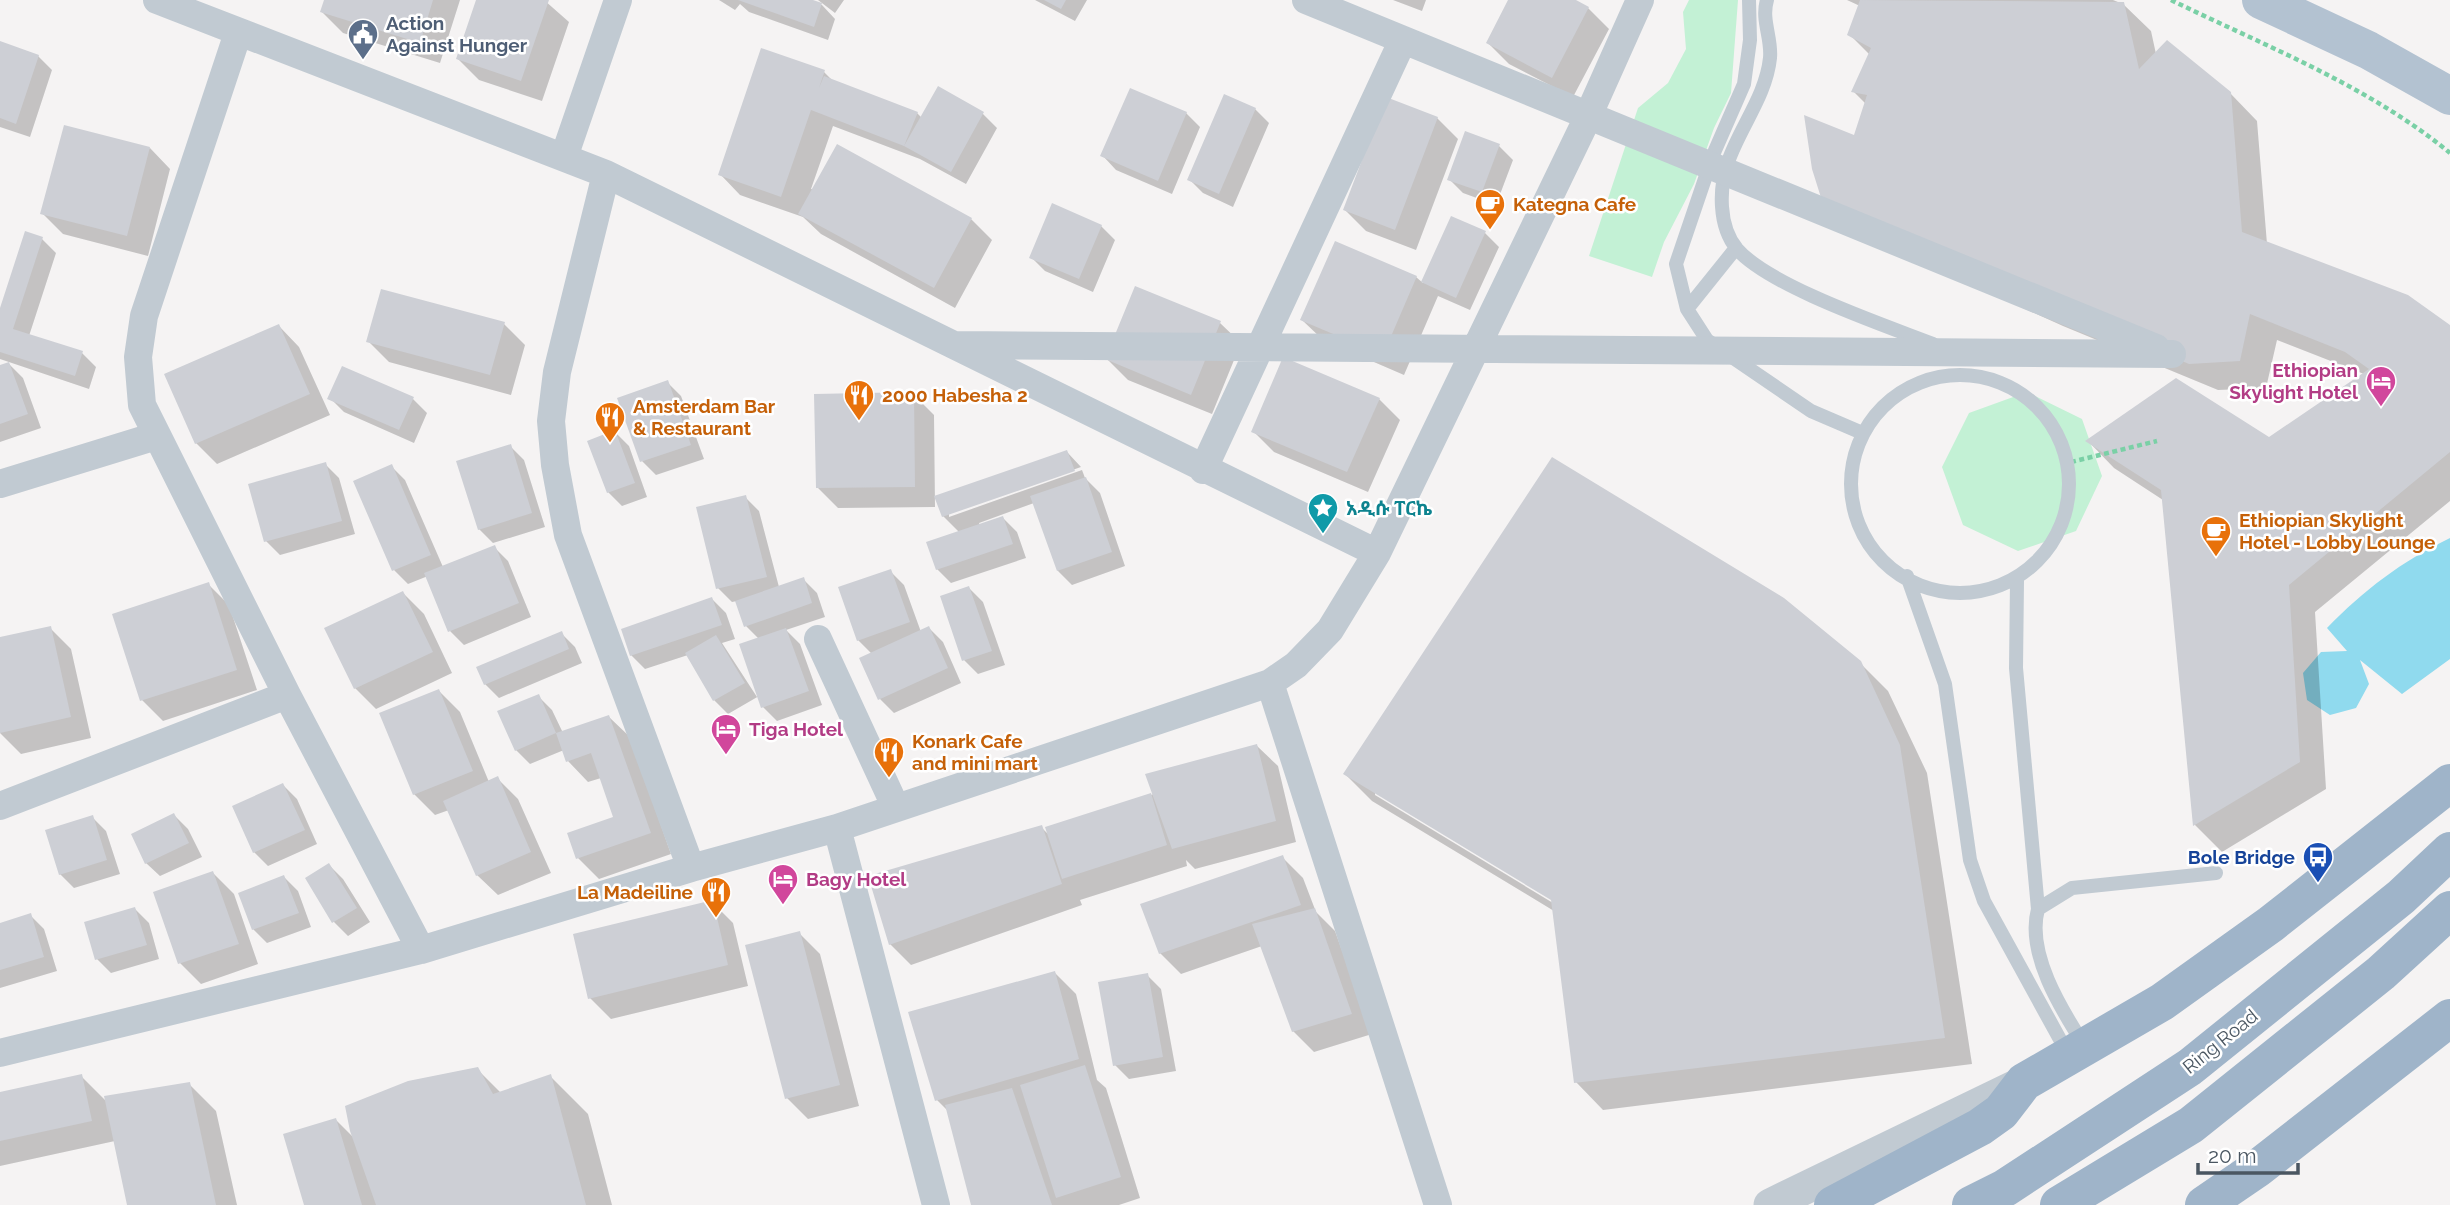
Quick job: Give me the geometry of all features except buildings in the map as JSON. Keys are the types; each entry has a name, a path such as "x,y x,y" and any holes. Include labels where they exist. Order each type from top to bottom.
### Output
{"highway":[{"path":"1833,1205 1980,1127 2001,1112 2024,1082 2162,1002 2271,924 2450,783"},
{"name":"Ring Road","path":"1971,1205 2005,1188 2190,1067 2401,897 2450,851"},
{"path":"2059,1205 2191,1125 2381,973 2450,910"},
{"path":"2204,1205 2258,1168 2450,1018"}],"main road":[{"path":"2261,0 2368,50 2450,96"}],"street":[{"path":"157,0 606,174 1203,470 1377,553"},
{"path":"564,157 618,0"},
{"path":"1303,0 1585,123"},
{"path":"1303,0 2172,354"},
{"path":"1331,0 2172,354"},
{"path":"0,1053 421,950 837,828 1270,683 1296,665 1330,630 1377,553 1585,123 1640,0"},
{"path":"238,33 144,316 138,357 142,405 287,695 421,950"},
{"path":"1203,470 1401,44"},
{"path":"606,174 557,372 551,421 555,465 568,535 691,869"},
{"path":"950,345 2172,354"},
{"path":"0,484 156,436"},
{"path":"818,639 896,808"},
{"path":"1270,683 1438,1205"},
{"path":"0,806 287,695"},
{"path":"837,828 936,1205"},
{"path":"1770,1205 2024,1082"}],"lane":[{"path":"1749,0 1750,40 1744,84 1713,155 1676,264 1687,309 1707,340 1811,411 1860,432"},
{"path":"1767,0 1763,13 1770,57 1756,104 1728,162 1720,200 1736,248 1771,276 1880,324 1958,354 1977,373 2039,403 2071,463 2064,530 2017,581 1950,596 1882,565 1848,499 1860,432 1909,384 1977,373"},
{"path":"1687,309 1736,248"},
{"path":"1907,576 1945,684 1970,860 1984,901 2077,1051"},
{"path":"2017,581 2016,668 2039,909 2034,940 2077,1051"},
{"path":"2039,909 2072,888 2216,873"}],"path":[{"path":"2171,0 2334,80 2423,130 2450,153"},
{"path":"2071,463 2157,441"}],"green space":[{"path":"1689,0 1738,0 1731,93 1714,128 1694,184 1664,242 1652,277 1589,256 1638,108 1668,83 1686,49 1683,12"},
{"path":"2027,392 2082,419 2102,476 2076,531 2018,551 1963,525 1942,467 1969,413"}],"water":[{"path":"2450,538 2450,659 2402,694 2360,660 2369,684 2356,708 2330,715 2307,700 2303,673 2321,652 2347,651 2327,628 2384,577"}],"place":[{"name":"Action Against Hunger","path":"363,61"},
{"name":"Kategna Cafe","path":"1490,231"},
{"name":"Ethiopian Skylight Hotel","path":"2381,408"},
{"name":"2000 Habesha 2","path":"859,422"},
{"name":"Amsterdam Bar & Restaurant","path":"610,444"},
{"name":"አዲሱ ፐርኬ","path":"1323,535"},
{"name":"Ethiopian Skylight Hotel - Lobby Lounge","path":"2216,558"},
{"name":"Tiga Hotel","path":"726,756"},
{"name":"Konark Cafe and mini mart","path":"889,779"},
{"name":"Bole Bridge","path":"2318,884"},
{"name":"Bagy Hotel","path":"783,906"},
{"name":"La Madeiline","path":"716,919"}]}
